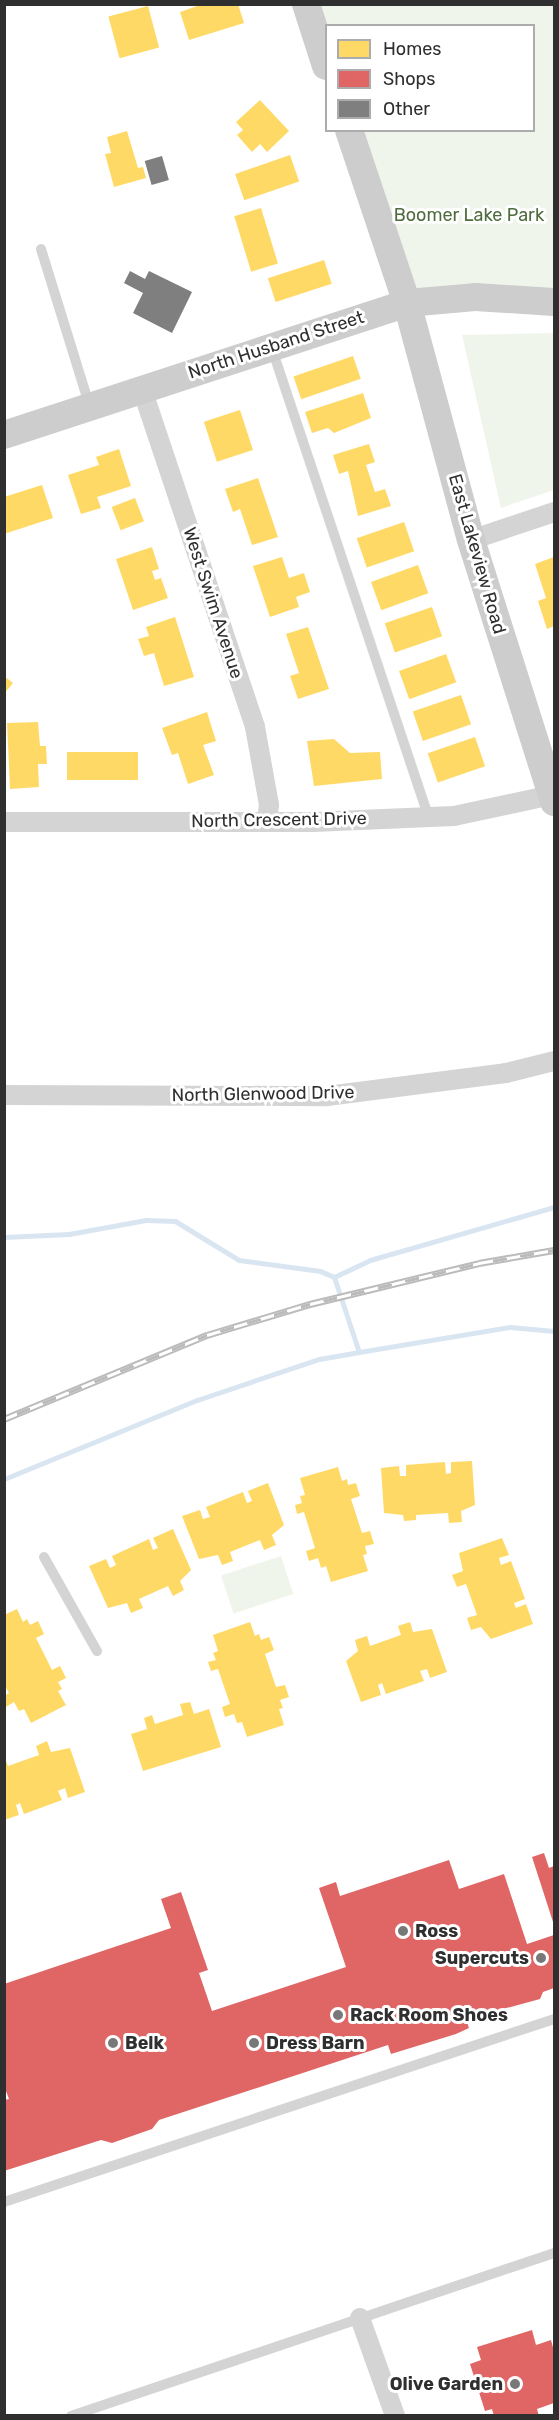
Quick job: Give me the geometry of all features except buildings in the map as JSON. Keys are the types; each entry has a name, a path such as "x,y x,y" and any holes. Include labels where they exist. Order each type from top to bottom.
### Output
{"main road":[{"path":"306,4 325,60"},
{"name":"East Lakeview Road","path":"350,132 407,303 471,540 552,788"},
{"name":"North Husband Street","path":"4,435 407,303 476,297 555,302"}],"street":[{"name":"West Swim Avenue","path":"142,389 255,727 268,805 267,820"},
{"path":"471,540 555,512"},
{"name":"North Crescent Drive","path":"4,822 454,816 552,788"},
{"name":"North Glenwood Drive","path":"4,1095 327,1096 506,1073 555,1060"},
{"path":"360,2318 395,2415"}],"lane":[{"path":"41,249 90,407"},
{"path":"271,346 428,815"},
{"path":"44,1557 97,1651"},
{"path":"4,2202 555,2019"},
{"path":"71,2415 555,2253"}],"green space":[{"name":"Boomer Lake Park","path":"310,5 554,5 554,301 409,301 352,132 535,132 535,24 325,25"},
{"path":"554,333 554,490 501,508 462,335"},
{"path":"281,1556 293,1594 233,1614 221,1575"}],"waterway":[{"path":"4,1237 69,1234 146,1220 175,1221 239,1260 320,1271 334,1277 370,1260 554,1207"},
{"path":"334,1277 359,1352 510,1327 554,1331"},
{"path":"4,1479 197,1400 319,1359 359,1352"}],"railway":[{"path":"4,1419 207,1335 310,1304 479,1263 554,1250"}],"place":[{"name":"Ross","path":"403,1931"},
{"name":"Supercuts","path":"541,1958"},
{"name":"Rack Room Shoes","path":"338,2015"},
{"name":"Belk","path":"113,2043"},
{"name":"Dress Barn","path":"254,2043"},
{"name":"Olive Garden","path":"515,2384"}]}
